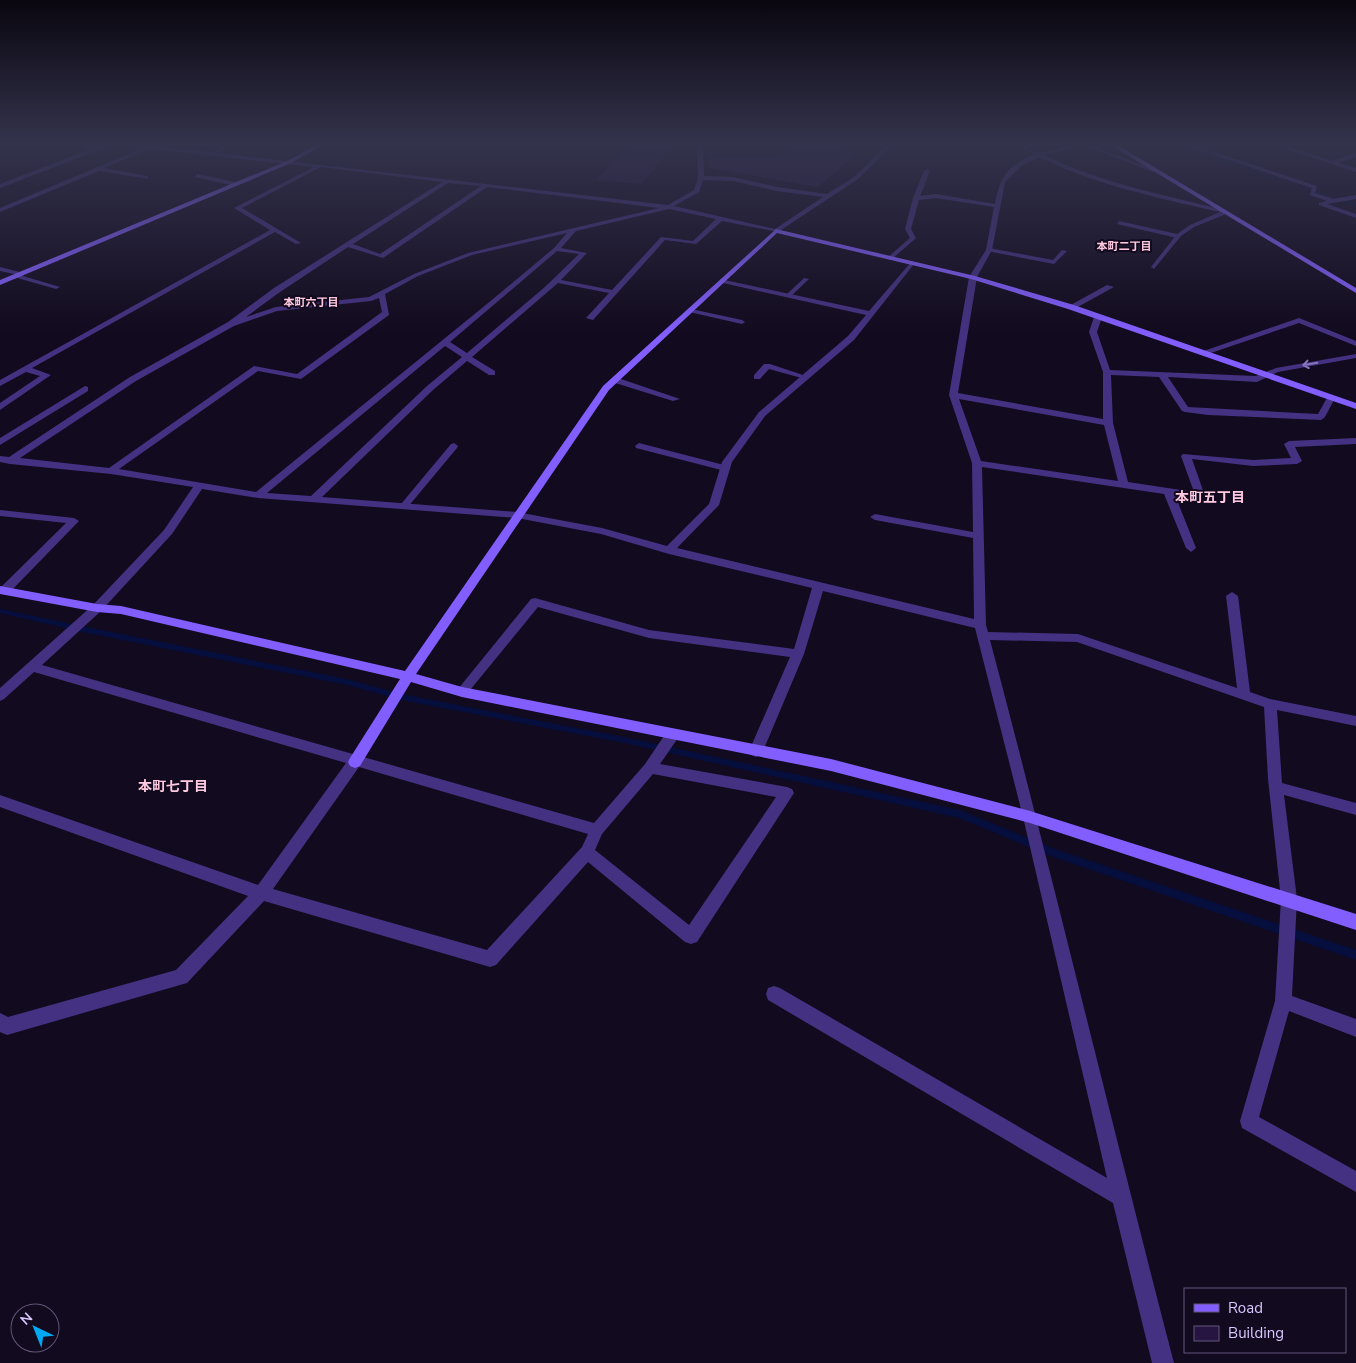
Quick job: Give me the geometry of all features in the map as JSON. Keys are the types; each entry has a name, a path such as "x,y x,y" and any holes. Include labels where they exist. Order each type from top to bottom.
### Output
{"street":[{"path":"0,283 181,207"},
{"path":"240,207 237,208 298,244"},
{"path":"5,460 133,379 231,324 277,290 408,207"},
{"path":"348,245 381,257 455,207"},
{"path":"666,207 973,277 1071,307 1356,406"},
{"path":"231,324 276,309 371,299 416,275 470,254 669,207"},
{"path":"2,1027 181,977 261,893 355,762 408,676 606,388 776,231 812,207"},
{"path":"890,258 912,238 908,229 914,207"},
{"path":"997,207 989,250 973,277 953,395 977,462 981,630 1030,817 1121,1197 1163,1363"},
{"path":"1205,207 1223,211"},
{"path":"1216,207 1356,292"},
{"path":"1329,207 1356,216"},
{"path":"1154,267 1178,236 1192,226 1222,214 1223,211"},
{"path":"590,318 663,238 694,243 721,218"},
{"path":"258,495 496,301 556,248 575,228"},
{"path":"0,383 274,230"},
{"path":"314,499 430,388 468,358 556,281 584,253 556,248"},
{"path":"669,550 714,505 727,462 762,414 851,338 912,263"},
{"path":"0,268 56,287"},
{"path":"556,281 614,292"},
{"path":"723,281 871,314"},
{"path":"1071,307 1110,286"},
{"path":"111,471 257,368 298,377 386,313 381,293"},
{"path":"1098,317 1093,332 1107,372 1108,423 1124,485"},
{"path":"1202,353 1299,320 1356,344"},
{"path":"444,342 492,373"},
{"path":"1107,372 1257,379 1264,374 1276,370 1356,356"},
{"path":"0,408 47,375 26,369"},
{"path":"1162,375 1185,409 1208,412 1321,417 1331,398"},
{"path":"615,380 676,399"},
{"path":"0,442 85,389"},
{"path":"953,395 1108,423"},
{"path":"977,462 1200,496 1186,456 1253,463 1297,461 1288,444 1356,441"},
{"path":"5,460 111,471 258,495 517,515 602,531 669,550 819,586 981,630 1078,638 1270,704 1356,721"},
{"path":"0,696 97,608 168,532 199,486"},
{"path":"1168,491 1191,548"},
{"path":"0,513 74,521 3,590"},
{"path":"875,518 978,536"},
{"path":"756,751 798,654 819,586"},
{"path":"3,590 97,608 121,610 408,676 462,692 831,765 1030,817 1356,922"},
{"path":"1232,596 1244,695"},
{"path":"462,692 536,602 649,634 798,654"},
{"path":"32,667 355,762 597,830"},
{"path":"1270,704 1276,787 1289,899 1284,1001 1248,1121 1356,1182"},
{"path":"0,801 261,893 490,959 588,852 597,830 650,768 673,734"},
{"path":"588,852 691,936 787,793 650,768"},
{"path":"1276,787 1356,809"},
{"path":"774,994 1121,1197"},
{"path":"1284,1001 1356,1028"}],"lane":[{"path":"1118,223 1178,236"},
{"path":"989,250 1054,262 1064,252"},
{"path":"788,296 806,279"},
{"path":"691,311 742,322"},
{"path":"757,377 767,366 805,377"},
{"path":"404,506 454,446"},
{"path":"639,446 725,468"}],"waterway":[{"path":"0,611 347,682 401,697 629,741 960,814 1053,853 1356,955"}],"district":[{"name":"本町二丁目","path":"1124,246"},
{"name":"本町六丁目","path":"311,302"},
{"name":"本町五丁目","path":"1210,497"},
{"name":"本町七丁目","path":"173,786"}]}
